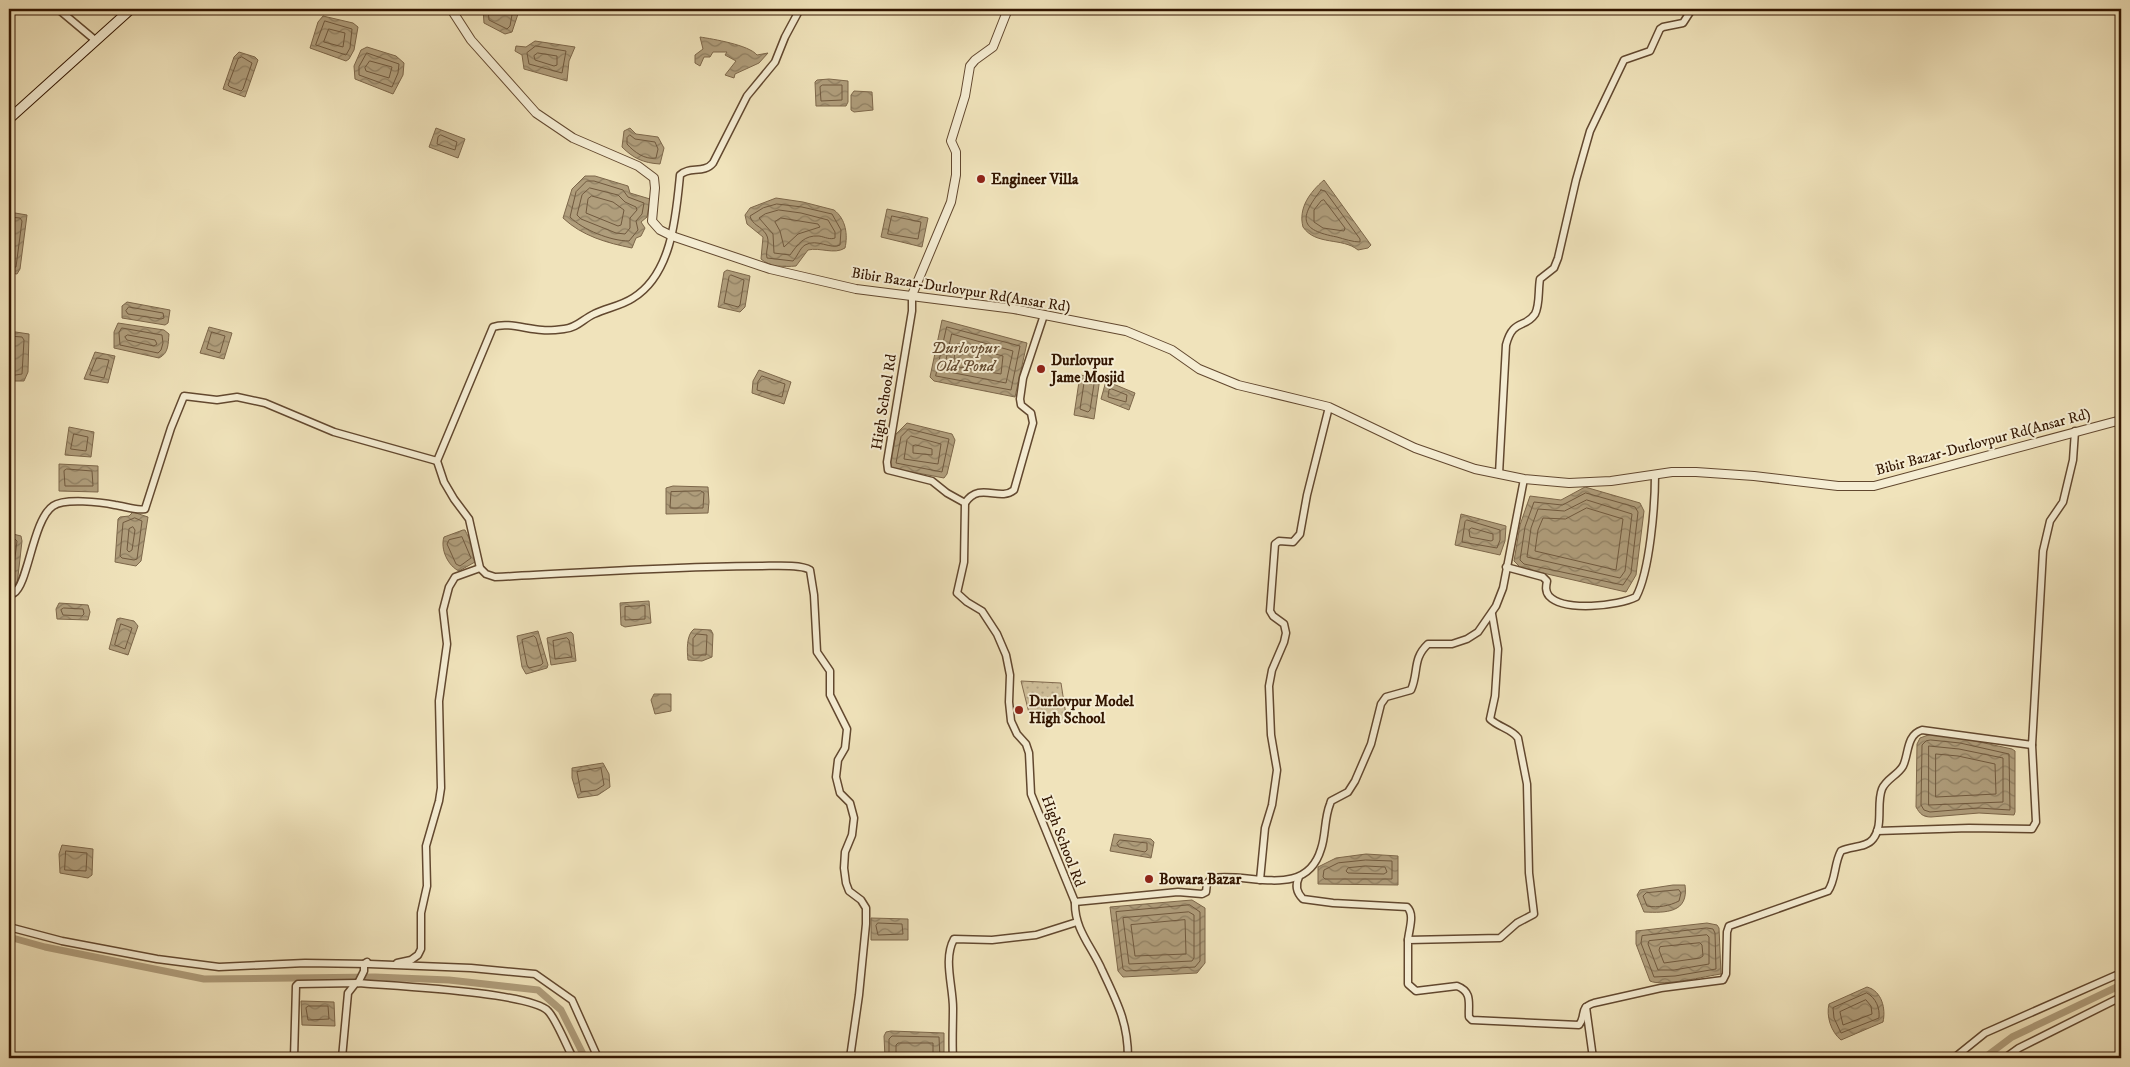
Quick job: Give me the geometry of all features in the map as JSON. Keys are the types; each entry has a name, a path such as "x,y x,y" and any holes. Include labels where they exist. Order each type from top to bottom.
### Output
{"main road":[{"path":"9,119 131,9"}],"street":[{"path":"58,9 95,40"},
{"name":"Bibir Bazar-Durlovpur Rd(Ansar Rd)","path":"451,9 472,40 536,113 572,138 638,166 654,178 652,221 660,230 672,236 770,269 856,289 1014,309 1126,331 1165,346 1198,369 1238,385 1329,407 1415,448 1475,469 1524,479 1568,483 1610,481 1672,472 1696,472 1754,476 1838,486 1874,486 2121,420"},
{"path":"800,9 774,62 747,96 713,163 703,169 686,170 680,175 672,236 657,273 646,287 628,301 593,314 577,326 566,329 543,330 501,325 491,329 437,461 444,482 469,519 480,568 486,574 496,577 742,566 798,567 810,570 814,595 817,652 830,671 830,695 847,729 845,748 838,760 836,777 840,793 850,803 854,818 852,835 845,852 844,868 846,883 849,891 861,900 866,908 860,995 850,1058"},
{"path":"912,295 950,202 956,175 956,152 951,141 964,96 970,66 993,47 1008,9"},
{"path":"1499,474 1506,345 1509,334 1513,329 1534,315 1540,279 1554,268 1558,258 1576,180 1594,123 1624,60 1650,51 1660,29 1683,23 1692,9"},
{"name":"High School Rd","path":"912,295 912,311 887,466 890,471 932,481 965,504 964,555 957,593 982,611 997,634 1006,654 1010,675 1009,702 1011,722 1017,734 1026,744 1032,777 1031,794 1075,902 1178,892 1202,894 1206,892 1207,883 1213,878 1219,877 1260,880"},
{"path":"965,504 969,498 978,492 1008,493 1014,490 1032,422 1031,413 1021,405 1021,388 1044,315"},
{"path":"9,592 14,593 21,587 26,566 42,521 52,506 59,503 80,502 145,509 171,428 184,396 217,400 237,397 265,402 334,432 437,461"},
{"path":"1329,407 1307,495 1300,534 1293,542 1279,541 1273,554 1270,611 1273,616 1284,624 1286,633 1272,670 1270,686 1271,735 1277,770 1272,805 1265,828 1260,880 1293,879 1310,869 1321,849 1330,804 1348,792 1365,762 1381,704 1386,697 1411,690 1414,684 1416,662 1422,650 1428,644 1452,644 1467,639 1478,632 1492,614 1501,597 1524,479"},
{"path":"1877,831 1969,828 2032,829 2036,822 2032,745 2043,550 2050,521 2063,502 2072,460 2075,431"},
{"path":"1506,567 1542,578 1547,581 1547,592 1550,596 1568,604 1616,603 1636,597 1640,588 1651,531 1655,475"},
{"path":"364,967 411,960 418,955 421,949 421,913 427,886 426,846 436,815 441,788 439,701 447,644 443,610 449,587 455,577 480,568"},
{"path":"1408,940 1500,938 1517,923 1534,914 1529,873 1527,784 1518,738 1515,733 1496,726 1490,720 1495,696 1498,649 1492,614"},
{"path":"1586,1006 1654,989 1723,980 1726,974 1727,932 1729,926 1828,890 1841,851 1864,845 1873,840 1877,831 1882,787 1903,766 1912,737 1916,732 1922,730 2032,745"},
{"path":"1299,876 1296,885 1298,893 1303,899 1333,903 1407,907 1410,910 1411,916 1406,976 1408,984 1416,991 1457,986 1463,988 1468,994 1469,1018 1472,1020 1579,1025 1586,1006"},
{"path":"1075,902 1076,922 1102,969 1122,1011 1127,1032 1128,1058"},
{"path":"952,1058 953,1008 949,958 950,947 954,939 992,940 1036,935 1076,922"},
{"path":"9,927 62,941 148,957 219,967 306,963 364,967 471,968 535,974 572,1000 598,1058"},
{"path":"342,1058 348,993 357,984 364,967"},
{"path":"1954,1058 1985,1033 2121,972"},
{"path":"294,1058 296,986 298,984 335,983 510,997 538,1004 548,1011 573,1058"},
{"path":"2005,1058 2019,1048 2121,997"},
{"path":"1586,1006 1593,1058"}],"shaded area":[{"path":"1021,681 1061,683 1067,722 1031,721"}],"water":[{"path":"483,9 518,9 512,32 505,34 484,23"},
{"path":"323,16 353,23 358,27 354,50 346,61 310,48 318,22"},
{"path":"700,37 739,45 753,51 757,55 768,53 759,63 735,74 734,78 725,75 736,61 725,55 727,52 713,52 710,57 704,57 700,66 695,63 695,55 703,49"},
{"path":"535,41 575,47 569,61 567,81 524,69 522,55 515,51 516,46 526,47"},
{"path":"367,47 396,56 404,63 403,75 393,94 355,79 354,66 361,50"},
{"path":"239,52 255,57 258,60 245,97 223,89 234,57"},
{"path":"817,80 848,81 848,102 846,106 816,106 815,82"},
{"path":"854,91 872,92 873,110 854,112 851,110 851,95"},
{"path":"436,128 465,139 458,158 429,147"},
{"path":"630,128 636,134 658,137 664,148 660,164 639,159 622,147 624,131"},
{"path":"585,176 595,176 628,186 630,193 650,199 647,217 641,222 645,228 641,236 636,238 632,248 595,238 578,230 563,218 572,189"},
{"path":"1324,180 1371,245 1368,248 1358,250 1352,246 1315,237 1303,227 1302,213 1306,201"},
{"path":"776,198 803,202 834,210 844,223 845,248 836,251 808,250 796,266 777,266 765,262 761,259 763,237 747,224 745,215 750,208"},
{"path":"887,209 928,218 922,247 881,237"},
{"path":"9,212 27,215 20,269 17,274 9,273"},
{"path":"727,270 750,276 745,307 740,312 718,307 724,272"},
{"path":"127,302 170,310 168,323 165,325 122,318 122,306"},
{"name":"Durlovpur Old Pond","path":"942,320 1027,343 1015,397 934,381 930,377"},
{"path":"118,323 164,330 169,334 165,354 159,358 114,348 114,332"},
{"path":"209,327 232,333 224,359 200,353"},
{"path":"9,331 29,334 28,372 24,381 9,381"},
{"path":"95,352 115,356 108,383 84,379"},
{"path":"759,370 791,382 784,404 752,393 753,381"},
{"path":"1080,375 1100,378 1094,419 1074,415"},
{"path":"1106,381 1135,393 1129,410 1101,399"},
{"path":"907,423 952,434 955,440 947,474 944,478 891,468 890,463 896,434"},
{"path":"69,427 94,432 91,457 65,455"},
{"path":"59,464 98,466 98,492 59,491"},
{"path":"673,486 708,487 708,513 666,514 666,488"},
{"path":"1585,487 1640,503 1644,511 1636,575 1626,592 1521,568 1514,561 1520,525 1530,496 1561,500"},
{"path":"133,512 148,517 141,561 136,566 115,562 118,519 129,516"},
{"path":"1461,514 1506,526 1505,541 1500,555 1455,545"},
{"path":"465,530 473,546 476,558 475,562 459,571 448,561 444,552 443,542 444,537"},
{"path":"9,533 21,536 22,541 17,585 12,588 9,588"},
{"path":"649,601 651,623 625,627 621,625 620,603"},
{"path":"59,603 88,605 90,612 88,620 57,619 56,609"},
{"path":"117,619 134,621 138,626 128,655 109,649"},
{"path":"694,629 711,630 713,634 712,657 702,661 688,660 688,639"},
{"path":"538,631 548,665 547,668 526,674 522,667 517,636"},
{"path":"571,632 573,634 576,661 551,665 547,638"},
{"path":"654,694 671,694 671,711 655,714 651,700"},
{"path":"1931,734 1961,738 2015,751 2014,815 1979,813 1931,817 1920,813 1916,807 1917,744 1920,738"},
{"path":"603,763 609,774 610,787 598,795 578,798 572,778 572,768"},
{"path":"1114,834 1151,839 1154,842 1151,858 1110,851"},
{"path":"62,845 93,849 92,875 88,878 60,873 59,854"},
{"path":"1366,854 1398,856 1398,885 1318,884 1318,867 1336,858"},
{"path":"1685,885 1685,894 1680,906 1668,911 1644,912 1637,895 1640,890"},
{"path":"1192,900 1205,908 1205,963 1197,973 1123,977 1118,971 1110,907"},
{"path":"871,918 908,919 908,940 871,940"},
{"path":"1707,923 1717,925 1719,928 1721,974 1664,983 1650,981 1636,944 1636,931"},
{"path":"1867,987 1876,992 1882,1001 1883,1022 1841,1040 1834,1033 1830,1024 1829,1004"},
{"path":"301,1001 334,1002 335,1026 302,1025"},
{"path":"886,1032 944,1033 944,1058 885,1058 884,1036"}],"waterway":[{"path":"9,937 45,947 204,979 375,977 449,980 538,990 561,1010 585,1058"},
{"path":"1984,1058 2012,1037 2121,985"}],"place":[{"name":"Engineer Villa","path":"981,179"},
{"name":"Durlovpur Jame Mosjid","path":"1041,369"},
{"name":"Durlovpur Model High School","path":"1019,710"},
{"name":"Bowara Bazar","path":"1149,879"}]}
